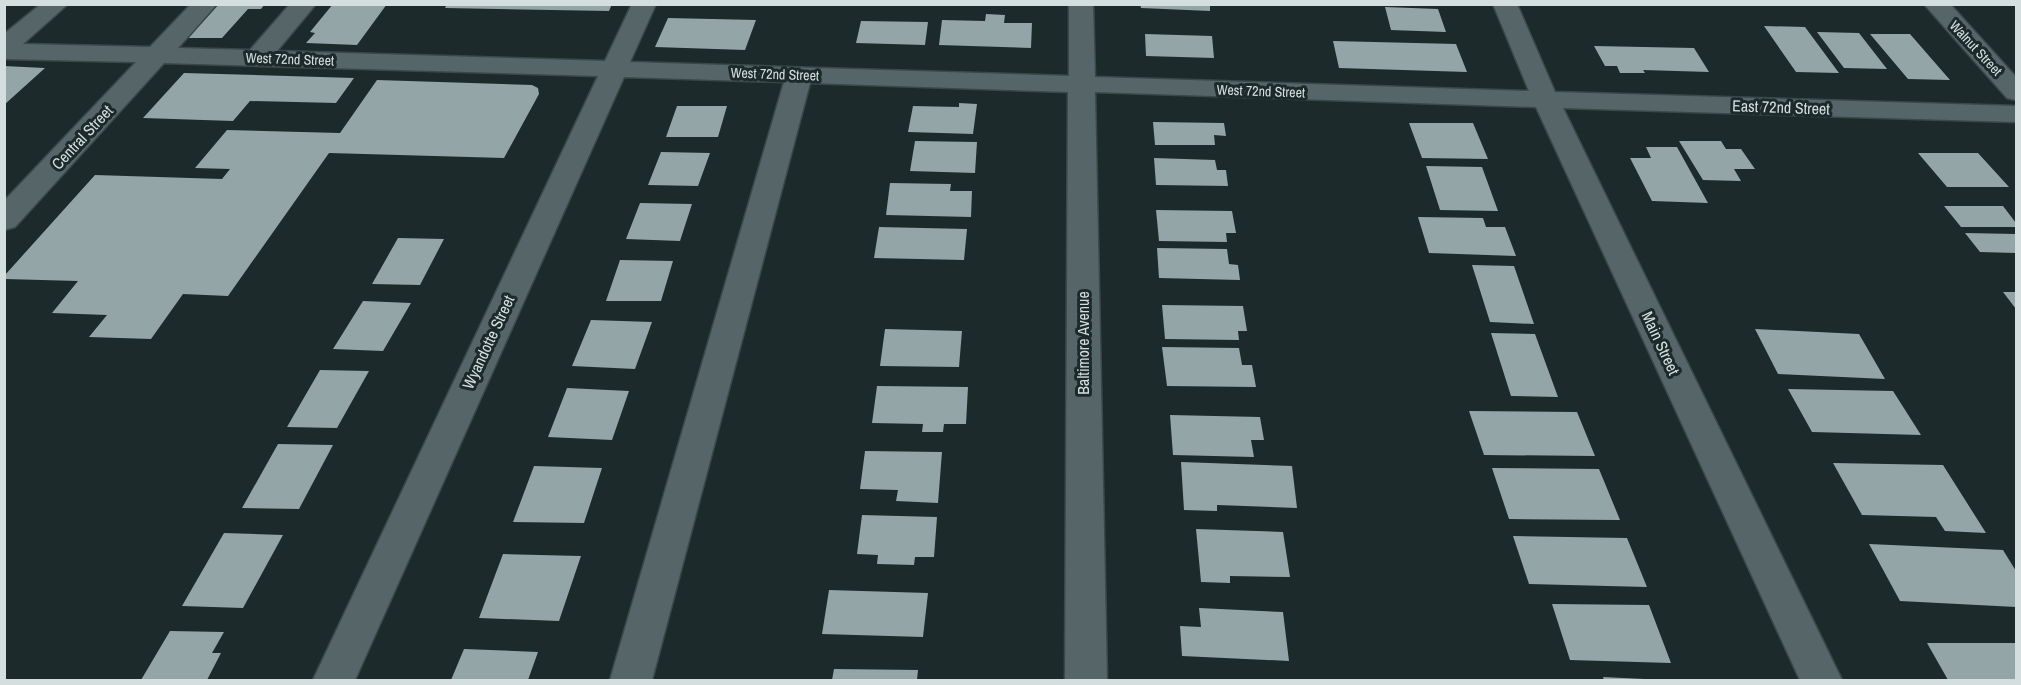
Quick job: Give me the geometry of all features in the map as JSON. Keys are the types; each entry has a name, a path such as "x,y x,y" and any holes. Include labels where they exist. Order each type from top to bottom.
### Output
{"street":[{"path":"4,49 56,4"},
{"name":"Central Street","path":"4,220 205,4"},
{"path":"257,58 304,4"},
{"name":"Wyandotte Street","path":"334,681 644,4"},
{"name":"Baltimore Avenue","path":"1081,4 1086,681"},
{"name":"Main Street","path":"1505,4 1546,100 1821,681"},
{"name":"Walnut Street","path":"1936,4 2016,93"},
{"name":"West 72nd Street","path":"4,49 1546,100"},
{"path":"631,681 799,75"},
{"name":"East 72nd Street","path":"1546,100 2016,114"},
{"path":"4,182 20,178 43,179"}],"building":[{"path":"219,4 265,4 261,9 248,9 222,38 188,38"},
{"path":"333,4 387,4 357,45 306,43 315,33 310,32"},
{"path":"447,4 612,4 609,11 445,8"},
{"path":"1140,4 1210,4 1210,11 1141,8"},
{"path":"1385,7 1438,9 1446,32 1391,30"},
{"path":"986,14 1005,15 1004,23 1032,23 1031,48 939,45 942,20 985,21"},
{"path":"668,18 756,20 745,50 655,47"},
{"path":"861,21 928,22 925,45 856,43"},
{"path":"1764,26 1805,27 1839,73 1796,72"},
{"path":"1817,32 1859,33 1887,69 1844,68"},
{"path":"1145,34 1212,36 1214,58 1146,56"},
{"path":"1870,34 1910,34 1950,80 1908,79"},
{"path":"1333,41 1456,44 1467,72 1339,68"},
{"path":"1594,46 1694,48 1709,72 1643,70 1645,73 1620,73 1617,66 1605,66"},
{"path":"4,66 45,68 4,105"},
{"path":"184,73 354,78 336,103 250,101 233,121 143,118"},
{"path":"377,80 532,85 538,88 539,94 504,158 329,153 228,296 183,294 151,339 89,337 107,315 52,313 78,281 5,279 5,275 95,175 222,179 230,169 195,168 227,130 340,133"},
{"path":"959,103 977,104 973,134 908,132 913,106 959,107"},
{"path":"677,106 727,106 718,137 666,137"},
{"path":"1153,122 1224,123 1226,136 1214,135 1215,145 1155,145"},
{"path":"1409,123 1473,123 1488,159 1422,158"},
{"path":"915,141 977,142 975,173 910,171"},
{"path":"1679,141 1721,141 1726,149 1741,149 1755,169 1734,169 1741,181 1703,180"},
{"path":"1646,147 1677,147 1708,203 1652,201 1630,158 1651,158"},
{"path":"661,152 710,153 698,186 648,185"},
{"path":"1918,153 1978,153 2009,187 1947,187"},
{"path":"1154,158 1215,160 1217,170 1226,170 1228,186 1156,185"},
{"path":"1426,166 1482,167 1498,211 1440,210"},
{"path":"890,183 951,184 950,191 972,191 971,217 886,215"},
{"path":"640,203 692,204 680,241 626,239"},
{"path":"1944,206 2003,206 2016,223 2016,227 1961,227"},
{"path":"1156,210 1232,211 1236,233 1226,233 1227,242 1159,241"},
{"path":"1418,217 1483,218 1486,227 1505,227 1516,256 1429,253"},
{"path":"879,227 967,229 964,260 874,258"},
{"path":"1965,233 2016,234 2016,253 1980,252"},
{"path":"398,238 444,239 420,285 372,284"},
{"path":"1157,248 1227,249 1229,264 1238,265 1240,280 1159,278"},
{"path":"620,260 673,261 661,301 606,301"},
{"path":"1472,265 1514,266 1534,324 1490,322"},
{"path":"2003,292 2016,292 2016,309"},
{"path":"363,301 411,303 383,351 333,349"},
{"path":"1162,305 1243,306 1247,331 1238,331 1239,340 1165,339"},
{"path":"591,320 652,322 635,369 572,366"},
{"path":"885,329 962,331 959,367 880,366"},
{"path":"1755,329 1859,334 1885,379 1778,374"},
{"path":"1491,333 1535,334 1558,397 1511,396"},
{"path":"1162,347 1239,348 1242,365 1252,365 1256,387 1167,386"},
{"path":"320,370 369,371 337,428 287,427"},
{"path":"877,386 968,387 966,424 944,424 943,432 922,432 923,424 872,423"},
{"path":"567,388 629,391 612,440 548,437"},
{"path":"1788,389 1893,391 1921,435 1812,432"},
{"path":"1469,411 1577,412 1595,456 1484,455"},
{"path":"1170,415 1260,417 1264,440 1251,440 1254,457 1173,455"},
{"path":"278,444 333,445 299,509 242,508"},
{"path":"865,451 942,452 938,503 896,501 898,490 860,489"},
{"path":"1181,462 1292,466 1297,508 1217,505 1217,511 1184,510"},
{"path":"1833,463 1943,465 1986,533 1945,531 1936,517 1862,515"},
{"path":"534,466 602,468 584,523 513,522"},
{"path":"1492,468 1599,469 1620,520 1509,519"},
{"path":"862,515 937,517 934,557 915,557 914,565 877,564 878,555 857,554"},
{"path":"1196,529 1283,532 1290,577 1230,576 1230,583 1201,582"},
{"path":"224,533 283,535 243,608 182,606"},
{"path":"1513,536 1627,538 1647,587 1529,584"},
{"path":"1869,544 2003,550 2016,571 2016,607 1900,601"},
{"path":"503,554 581,556 559,621 479,618"},
{"path":"829,590 928,593 923,637 822,634"},
{"path":"1552,604 1649,605 1671,663 1570,660"},
{"path":"1199,608 1283,612 1289,661 1182,656 1180,626 1201,627"},
{"path":"170,631 224,632 212,653 221,653 207,680 141,680"},
{"path":"1927,643 2016,643 2016,680 1948,680"},
{"path":"464,649 538,652 528,680 451,680"},
{"path":"834,669 918,670 917,680 832,680"},
{"path":"1603,677 1644,679 1644,680 1604,680"}]}
